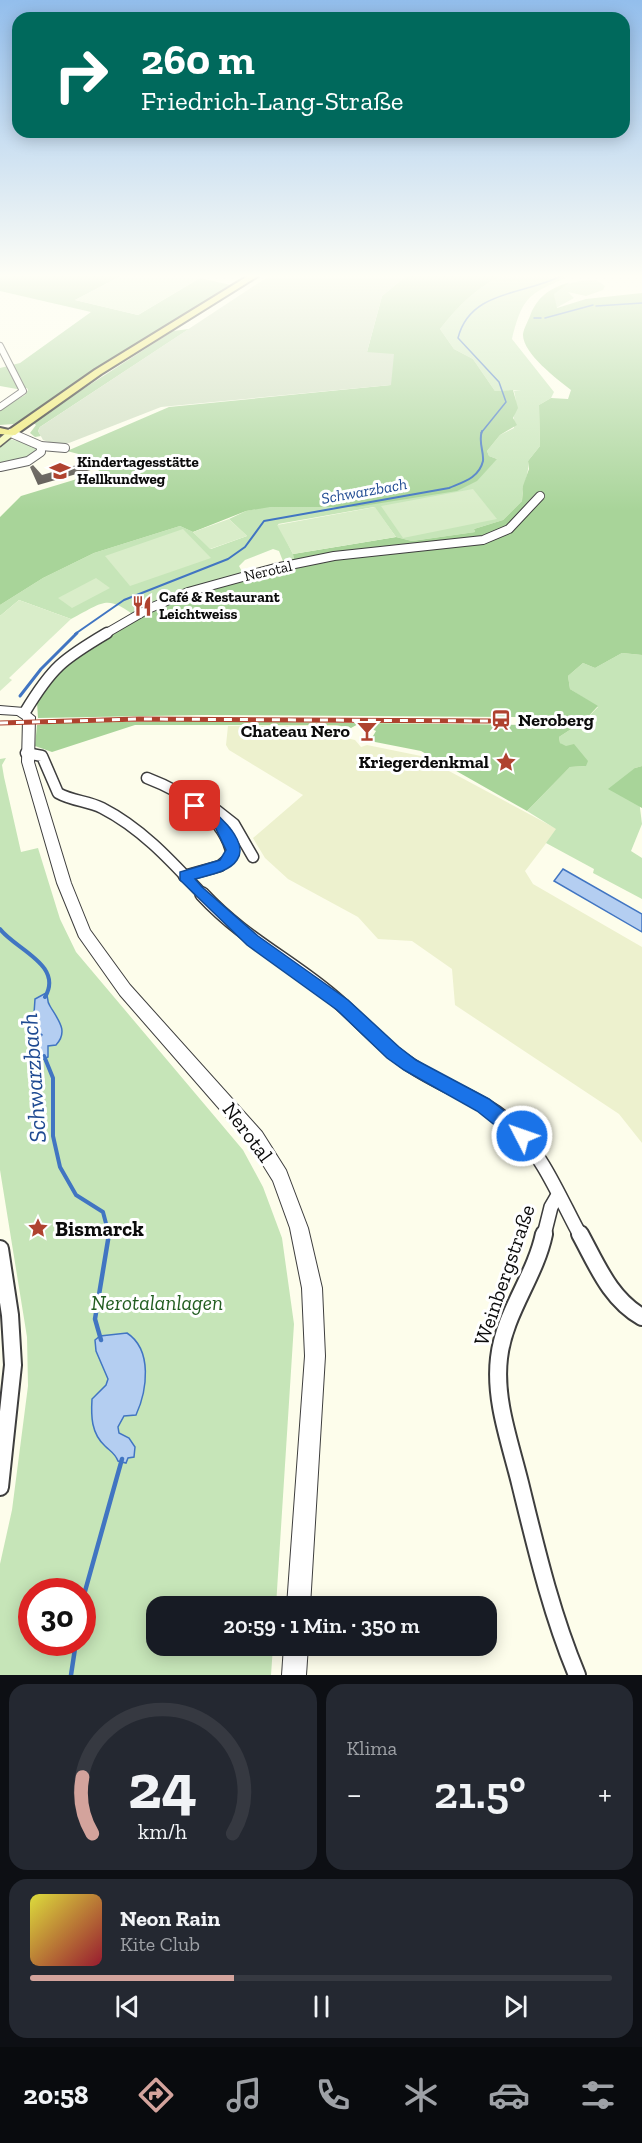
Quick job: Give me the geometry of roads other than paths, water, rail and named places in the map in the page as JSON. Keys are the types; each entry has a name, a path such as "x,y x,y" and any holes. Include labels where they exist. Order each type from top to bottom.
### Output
{"main road":[{"path":"0,442 6,432 128,354"}],"street":[{"path":"0,407 23,391 4,354"},
{"path":"0,467 34,459 65,448 41,446 6,432"},
{"path":"34,459 42,452 41,446"},
{"name":"Nerotal","path":"299,1596 315,1356 312,1288 299,1228 280,1176 256,1138 125,990 84,933 64,883 26,753 29,719 25,712 45,679 66,657 148,609 188,592 285,566 334,556 483,540 509,529 540,496"},
{"path":"0,710 25,712"},
{"name":"Weinbergstraße","path":"26,753 37,753 43,757 52,784 58,793 67,798 100,807 134,827 153,843 234,925 327,992 393,1053 410,1065 483,1105 513,1126 532,1148 558,1195 551,1207 541,1246 505,1331 499,1359 499,1379 504,1420 551,1610 577,1675"},
{"path":"147,778 195,806 226,832 231,843 232,856 220,866 184,876"},
{"path":"195,806 206,802 229,819 254,858"},
{"path":"558,1195 609,1287 628,1309 642,1317"},
{"path":"0,1249 11,1327 13,1365 0,1487"},
{"path":"294,1675 295,1656"}],"water":[{"path":"563,869 642,914 642,932 554,881"},
{"path":"46,993 49,1004 61,1026 62,1035 56,1045 48,1046 48,1057 41,1060 33,1047 42,1035 33,1028 35,999"},
{"path":"127,1333 141,1350 145,1383 136,1415 124,1416 118,1427 119,1433 129,1438 135,1447 134,1457 128,1458 126,1463 118,1461 97,1436 93,1424 92,1399 106,1385 108,1379 96,1351 95,1340 100,1336"}],"waterway":[{"name":"Schwarzbach","path":"473,354 499,382 506,402 482,432"},
{"name":"Schwarzbach","path":"75,634 124,600 228,559 245,547 264,521 449,488 465,481 481,467 483,461 482,432"},
{"name":"Schwarzbach","path":"20,696 41,669 77,633"},
{"name":"Schwarzbach","path":"0,929 43,967 48,976 49,986 45,997"},
{"name":"Schwarzbach","path":"44,1056 53,1078 53,1136 60,1167 76,1195 103,1212 109,1235"},
{"name":"Schwarzbach","path":"101,1340 95,1319 109,1235"},
{"name":"Schwarzbach","path":"89,1578 122,1459"},
{"name":"Schwarzbach","path":"71,1675 74,1656"}],"railway":[{"path":"0,723 139,719 490,721"}],"place":[{"name":"Kindertagesstätte Hellkundweg","path":"60,471"},
{"name":"Café & Restaurant Leichtweiss","path":"142,606"},
{"name":"Neroberg","path":"501,720"},
{"name":"Chateau Nero","path":"367,731"},
{"name":"Kriegerdenkmal","path":"506,762"},
{"name":"Bismarck","path":"38,1228"}],"park label":[{"name":"Nerotalanlagen","path":"157,1302"}]}
